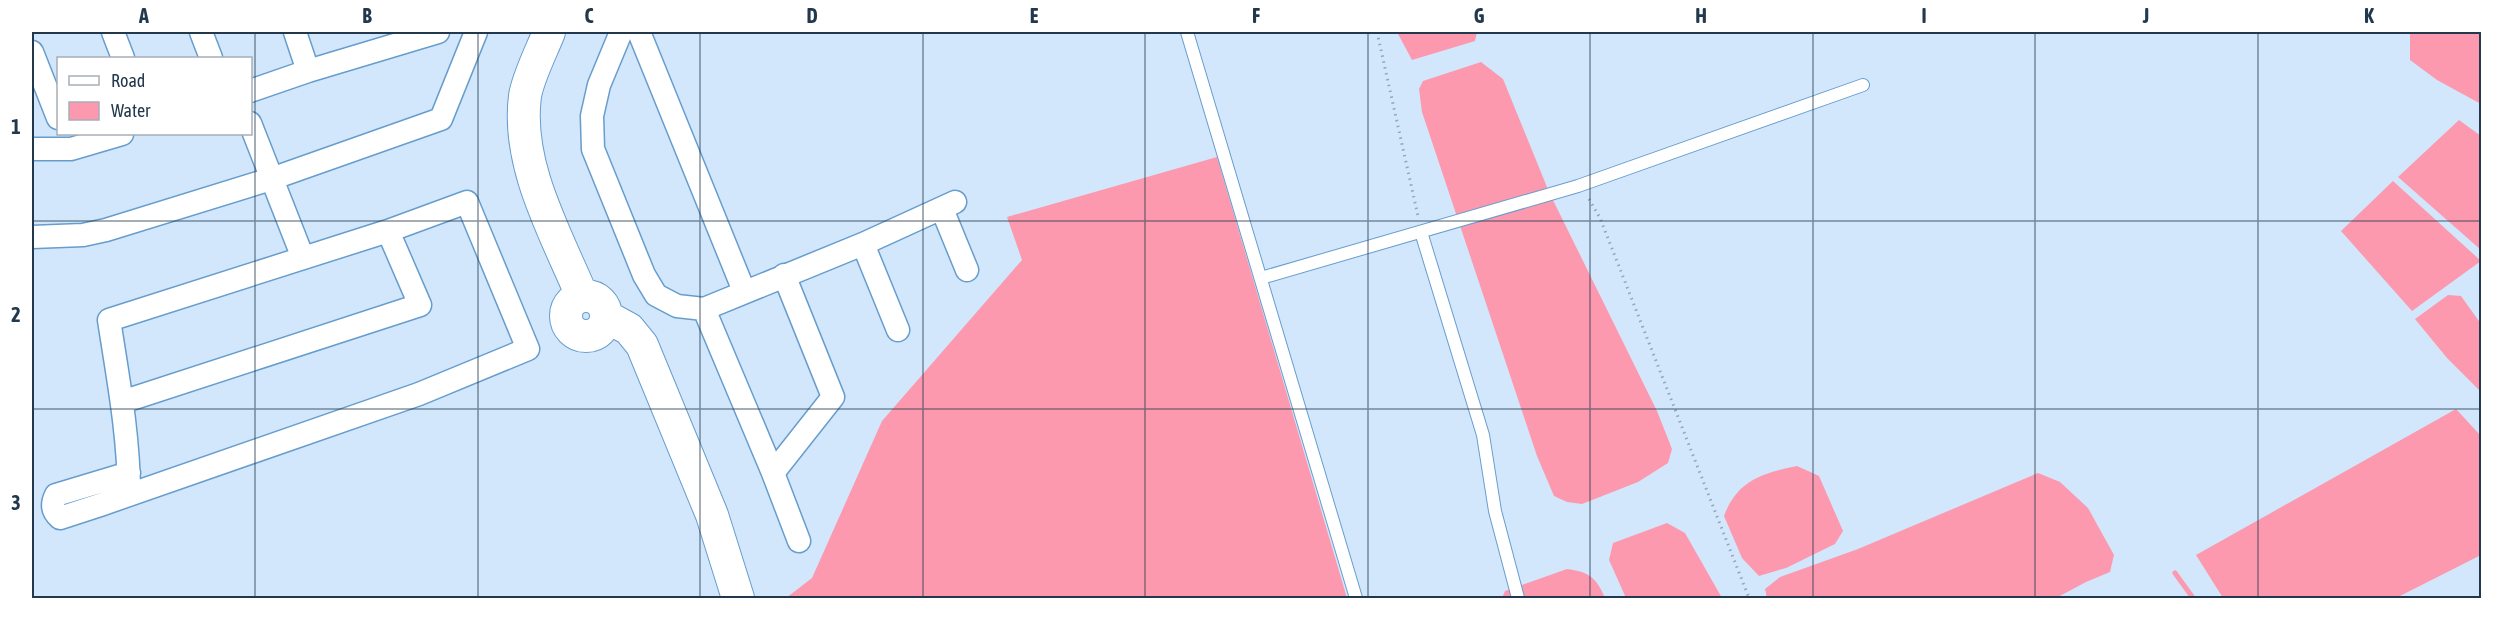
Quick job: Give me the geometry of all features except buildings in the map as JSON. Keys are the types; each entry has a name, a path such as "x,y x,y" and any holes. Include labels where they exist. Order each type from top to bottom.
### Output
{"street":[{"path":"113,32 123,57"},
{"path":"201,32 211,57"},
{"path":"295,32 309,70"},
{"path":"252,90 309,70 438,32"},
{"path":"32,237 83,236 106,230 271,179 441,119 476,32"},
{"path":"549,32 525,94 524,128 529,166 582,296 589,296 602,303 607,316 629,329 642,345 712,515 738,598"},
{"path":"621,32 599,85 592,116 593,149 644,275 656,295 677,306 704,309 863,244 948,206 967,270"},
{"path":"639,32 744,291"},
{"path":"32,52 57,115"},
{"path":"252,128 303,258"},
{"path":"32,149 68,141 114,135"},
{"path":"467,202 528,349 419,394 129,484 122,402 110,320 303,258 388,231 467,202"},
{"path":"122,402 420,305 388,231"},
{"path":"863,244 898,330"},
{"path":"773,473 833,397 784,275"},
{"path":"704,309 799,541"}],"lane":[{"path":"1187,32 1356,598"},
{"path":"1261,279 1578,186 1863,85"},
{"path":"1421,232 1483,435 1496,511 1518,598"}],"path":[{"path":"1377,32 1421,232"},
{"path":"1578,186 1591,201 1600,218 1749,598"}],"water":[{"path":"1397,32 1477,32 1475,41 1412,60"},
{"path":"2410,32 2481,32 2481,104 2437,80 2410,60"},
{"path":"1481,62 1503,79 1549,192 1657,411 1672,449 1668,463 1638,482 1582,504 1567,502 1554,496 1537,456 1422,112 1419,89 1423,81"},
{"path":"2459,120 2481,136 2481,250 2398,177"},
{"path":"1217,157 1347,598 786,598 812,578 882,421 1022,260 1007,217"},
{"path":"2393,181 2481,261 2412,311 2341,231"},
{"path":"2448,295 2461,296 2481,324 2481,392 2447,358 2415,319"},
{"path":"2456,409 2481,436 2481,555 2396,598 2223,598 2196,555"},
{"path":"1797,466 1819,476 1843,531 1835,544 1786,568 1759,576 1742,558 1724,516 1736,494 1752,480"},
{"path":"2038,473 2060,482 2088,508 2114,555 2110,572 2056,598 1767,598 1765,589 1780,577 1858,549"},
{"path":"1667,523 1685,533 1722,598 1626,598 1609,560 1613,543"},
{"path":"1567,569 1581,572 1595,580 1605,598 1502,598 1505,591"}],"waterway":[{"path":"2175,573 2193,598"}]}
